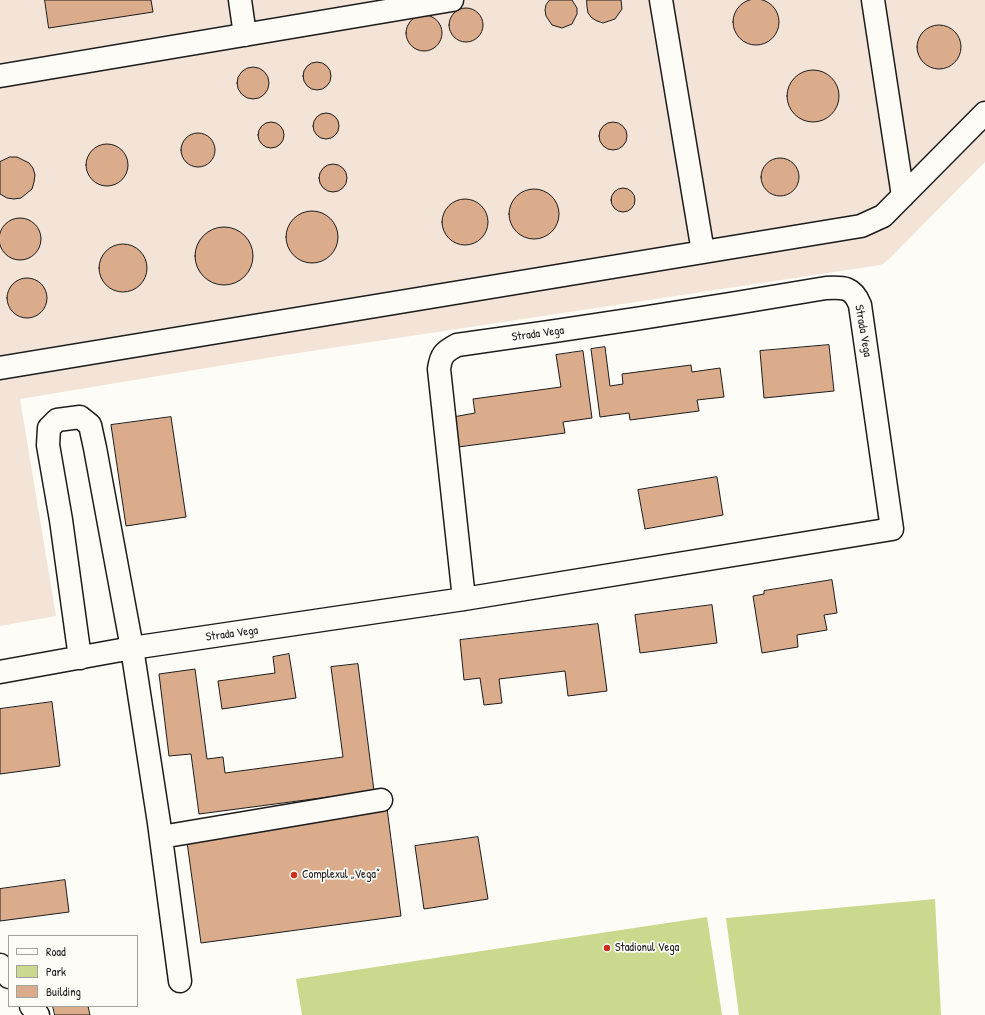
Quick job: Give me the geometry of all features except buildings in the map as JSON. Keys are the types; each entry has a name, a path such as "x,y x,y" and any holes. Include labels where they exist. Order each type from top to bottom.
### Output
{"street":[{"path":"240,0 245,35"},
{"path":"0,76 452,0"},
{"path":"662,0 703,252"},
{"path":"873,0 903,196"},
{"path":"0,368 861,226 883,216 985,114"},
{"name":"Strada Vega","path":"0,672 132,648 464,599 892,529 860,305 856,296 849,290 839,287 826,288 632,320 457,345 447,350 440,359 439,369 464,599"},
{"path":"80,658 61,520 48,445 49,428 57,420 80,417 90,425 132,648 161,837 180,981"},
{"path":"161,837 381,800"},
{"path":"0,966 8,976"},
{"path":"32,1007 38,1015"}],"shaded area":[{"path":"0,0 985,0 985,162 883,264 285,355 20,399 56,616 0,626"}],"green space":[{"path":"935,899 941,1015 739,1015 726,918"},
{"name":"Stadionul Vega","path":"707,917 722,1015 302,1015 296,979"}],"place":[{"name":"Complexul „Vega”","path":"294,875"},
{"name":"Stadionul Vega","path":"607,948"}]}
